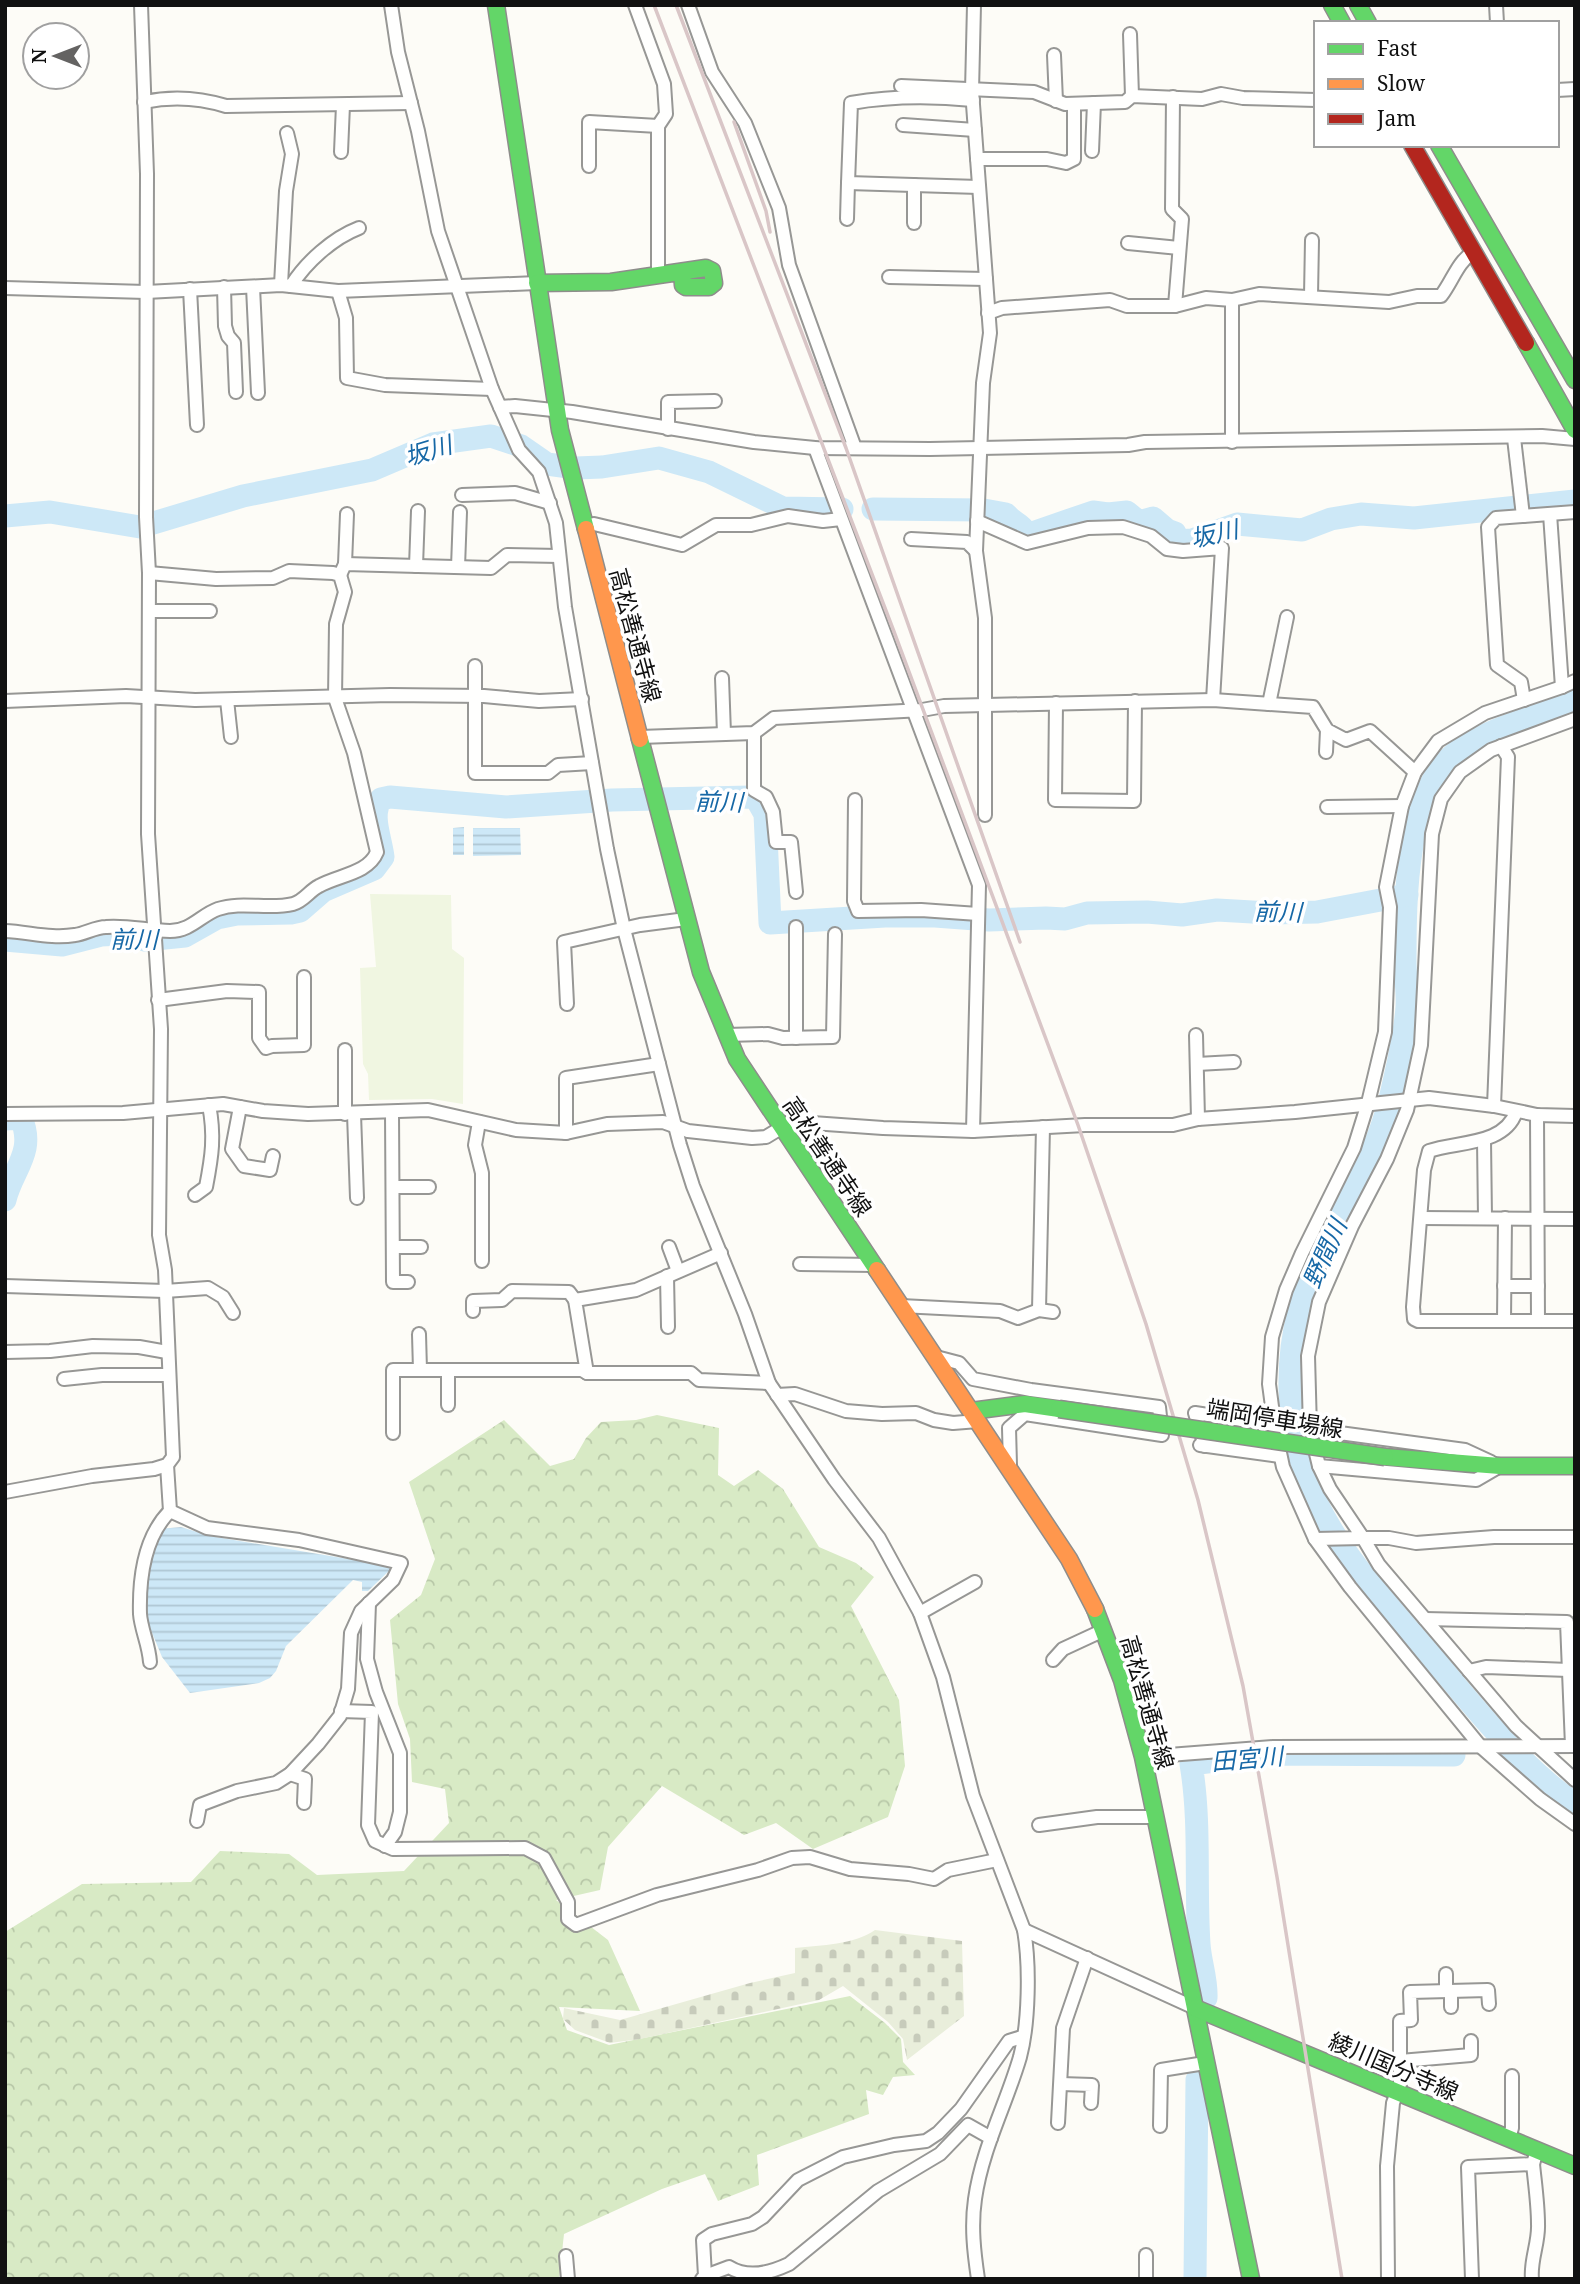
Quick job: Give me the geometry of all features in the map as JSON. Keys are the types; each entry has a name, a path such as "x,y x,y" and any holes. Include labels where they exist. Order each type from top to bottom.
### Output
{"main road":[{"name":"高松善通寺線","path":"496,5 566,457 701,972 737,1059 1010,1469 1086,1588 1104,1630 1123,1677 1143,1757 1251,2279"},
{"path":"1332,5 1341,21"},
{"path":"1358,5 1367,21"},
{"path":"1413,147 1575,430"},
{"path":"1439,147 1575,380"},
{"path":"537,283 611,282 682,272"},
{"name":"端岡停車場線","path":"974,1416 1025,1404 1385,1457 1500,1466 1575,1466"},
{"name":"綾川国分寺線","path":"1195,2007 1508,2138 1535,2157 1575,2166"}],"street":[{"path":"141,5 147,236 148,834 162,1056 159,1235 165,1270 173,1457 167,1465 170,1511 157,1524 145,1557 140,1616 149,1643 150,1662"},
{"path":"391,5 398,52 438,232 492,388 517,444 539,472 556,523 565,607 624,929 693,1186 769,1383 834,1479 879,1538 920,1613 943,1677 973,1796 1024,1930 1027,1945 1027,2010 1020,2055 990,2138 972,2219 978,2279"},
{"path":"635,5 664,84 666,114 658,126 658,276"},
{"path":"688,5 712,72 745,123 779,208 789,265 855,448"},
{"path":"974,5 973,96 990,333 983,383 976,551 985,618 985,815"},
{"path":"1130,34 1132,96"},
{"path":"1055,55 1056,101"},
{"path":"901,86 973,96"},
{"path":"847,219 851,103 1034,92 1065,104 1125,102 1132,96 1202,99 1221,94 1243,98 1314,100"},
{"path":"1173,97 1172,209 1182,219 1175,306"},
{"path":"144,102 160,98 204,100 226,106 411,103"},
{"path":"1092,151 1094,103"},
{"path":"977,159 1047,159 1066,163 1074,159 1074,104"},
{"path":"341,152 343,105"},
{"path":"589,166 589,122 658,126"},
{"path":"903,125 975,130"},
{"path":"286,286 286,191 292,154 287,133"},
{"path":"848,183 979,187"},
{"path":"914,185 914,223"},
{"path":"286,286 321,252 345,234 359,228"},
{"path":"1311,296 1312,240"},
{"path":"1128,243 1179,248"},
{"path":"988,313 1002,308 1111,300 1127,306 1175,306 1206,298 1232,300 1259,294 1389,302 1417,296 1441,296 1455,277 1460,261 1473,252"},
{"path":"888,277 986,279"},
{"path":"5,288 146,292 224,287 286,286 338,290 537,283"},
{"path":"224,287 225,326 234,343 236,392"},
{"path":"253,287 258,393"},
{"path":"190,289 197,425"},
{"path":"338,290 346,318 347,378 385,385 492,388"},
{"path":"1232,300 1232,442"},
{"path":"668,429 668,402 715,401"},
{"path":"500,407 515,406 589,414 754,442 816,448 979,448 1128,445 1145,442 1542,436 1575,439"},
{"path":"1514,438 1522,509"},
{"path":"816,448 979,885 973,1130"},
{"path":"461,495 515,493 550,503"},
{"path":"1524,699 1521,682 1497,665 1488,527 1496,518 1522,509 1550,514 1575,512"},
{"path":"416,566 418,511"},
{"path":"458,567 460,512"},
{"path":"5,931 42,936 75,935 102,926 172,931 194,925 217,909 242,905 291,905 301,901 317,886 361,869 373,861 377,852 354,753 335,698 336,624 345,592 343,570 347,514"},
{"path":"977,514 1027,543 1088,528 1123,527 1152,536 1167,549 1183,551 1222,548 1213,700"},
{"path":"1550,514 1562,687"},
{"path":"584,527 594,524 682,545 716,525 751,525 788,516 823,521 841,520"},
{"path":"911,539 967,542 976,551"},
{"path":"149,573 216,579 273,578 289,571 416,566 491,568 507,555 559,556"},
{"path":"149,611 211,611"},
{"path":"1269,704 1287,617"},
{"path":"475,666 475,774 548,773 558,765 592,763"},
{"path":"722,678 724,734"},
{"path":"1575,681 1485,713 1438,741 1415,772 1402,806 1386,887 1390,907 1385,1032 1371,1103 1354,1148 1286,1290 1272,1337 1269,1384 1280,1456 1317,1539 1350,1587 1484,1747 1540,1799 1575,1824"},
{"path":"5,701 147,697 226,700 390,695 474,696 539,701 582,699"},
{"path":"226,700 231,737"},
{"path":"640,737 754,733 774,718 986,704 1213,700 1313,707 1327,730 1346,740 1370,731 1415,772"},
{"path":"1055,703 1055,800 1134,801 1135,701"},
{"path":"1575,719 1491,750 1460,772 1441,799 1432,834 1422,1045 1387,1159 1352,1226 1320,1302 1308,1356 1310,1429 1319,1466 1360,1538 1379,1565 1534,1747 1575,1780"},
{"path":"1325,751 1327,730"},
{"path":"754,733 754,790 766,797 773,812 776,842 791,842 796,892"},
{"path":"1494,1106 1508,757 1501,746"},
{"path":"855,800 854,901 858,911 921,910 978,914"},
{"path":"1327,807 1402,806"},
{"path":"567,1004 564,942 686,919"},
{"path":"796,927 796,1038"},
{"path":"726,1034 768,1034 783,1038 833,1037 835,934"},
{"path":"158,1000 227,991 259,992 259,1038 267,1048 304,1045 304,977"},
{"path":"1196,1035 1198,1119"},
{"path":"345,1050 357,1198"},
{"path":"1197,1064 1234,1062"},
{"path":"566,1133 566,1077 659,1064"},
{"path":"5,1114 123,1114 209,1105 308,1114 428,1110 516,1130 566,1133 607,1124 663,1122 688,1131 752,1138 766,1138 798,1122 883,1128 973,1130 1086,1125 1173,1125 1198,1119 1429,1098 1494,1106 1537,1115 1575,1116"},
{"path":"195,1195 206,1187 213,1153 214,1130 209,1105"},
{"path":"240,1107 232,1149 244,1167 270,1170 272,1156"},
{"path":"392,1112 393,1282 408,1282"},
{"path":"1516,1112 1512,1123 1484,1140 1429,1152 1424,1170 1414,1319 1575,1321"},
{"path":"1537,1115 1538,1321"},
{"path":"479,1122 475,1145 482,1173 482,1261"},
{"path":"901,1306 1000,1311 1018,1318 1046,1311 1043,1127"},
{"path":"1484,1140 1485,1218"},
{"path":"393,1187 429,1187"},
{"path":"1421,1218 1575,1219"},
{"path":"1504,1321 1505,1219"},
{"path":"393,1247 421,1247"},
{"path":"668,1327 672,1274 669,1247"},
{"path":"575,1300 636,1290 720,1253"},
{"path":"800,1264 874,1265"},
{"path":"5,1286 165,1291 208,1288 223,1297 233,1313"},
{"path":"1504,1286 1538,1286"},
{"path":"472,1300 502,1300 512,1291 569,1292 575,1300 587,1373"},
{"path":"419,1334 420,1370"},
{"path":"5,1352 93,1346 139,1347 167,1352"},
{"path":"936,1357 959,1363 974,1379 1031,1390 1159,1407 1162,1435 1025,1414 1009,1428 1010,1469"},
{"path":"393,1433 393,1370 691,1373 699,1380 769,1383"},
{"path":"448,1370 448,1405"},
{"path":"64,1379 102,1375 169,1375"},
{"path":"777,1395 795,1394 846,1411 882,1414 916,1412 934,1420 953,1423 974,1416"},
{"path":"1274,1425 1195,1413 1202,1445 1280,1456"},
{"path":"1310,1429 1465,1450 1500,1466"},
{"path":"5,1492 167,1465"},
{"path":"1319,1466 1476,1480 1500,1466"},
{"path":"170,1511 207,1528 299,1540 401,1563 393,1580 361,1611 351,1633 348,1689 341,1711 318,1744 290,1774 276,1783 237,1791 200,1805 197,1821"},
{"path":"1317,1539 1389,1538 1416,1543 1494,1537 1575,1536"},
{"path":"920,1613 975,1582"},
{"path":"369,1603 367,1659 376,1692 400,1752 400,1812 395,1832 385,1846"},
{"path":"1143,1757 1273,1747 1573,1746 1567,1622 1425,1619"},
{"path":"1054,1660 1063,1649 1104,1630"},
{"path":"1469,1671 1486,1667 1569,1670"},
{"path":"341,1711 372,1712 368,1825 375,1842 393,1849 526,1847 544,1858 568,1902 568,1919 576,1925 657,1895 758,1870 792,1858 810,1857 850,1869 934,1879 948,1870 998,1860"},
{"path":"290,1774 305,1779 304,1803"},
{"path":"1039,1825 1097,1818 1155,1817"},
{"path":"1024,1930 1195,2007"},
{"path":"1058,2123 1060,2084 1056,2028 1087,1958"},
{"path":"1447,1974 1451,2007"},
{"path":"1388,2279 1387,2166 1393,2102 1400,2084 1400,2021 1411,2021 1410,1992 1488,1990 1489,2004"},
{"path":"990,2138 968,2125 940,2154 878,2191 789,2264 772,2272 739,2276 729,2267 703,2277 703,2240 712,2234 752,2224 763,2217 798,2180 843,2157 894,2144 926,2141 938,2133 961,2109 1010,2041 1022,2037"},
{"path":"1400,2061 1471,2055 1471,2041"},
{"path":"1160,2126 1161,2070 1205,2063"},
{"path":"1508,2138 1512,2128 1512,2076"},
{"path":"1060,2084 1092,2085 1091,2103"},
{"path":"1472,2279 1468,2167 1535,2157 1538,2224 1537,2243 1531,2266 1532,2279"},
{"path":"1146,2255 1146,2279"},
{"path":"566,2256 568,2279"}],"green space":[{"path":"370,894 451,895 452,949 464,958 463,1104 432,1099 369,1100 368,1074 363,1064 360,968 376,967"},
{"path":"657,1415 719,1428 718,1475 734,1486 758,1470 783,1489 819,1547 856,1563 874,1577 851,1606 899,1700 905,1766 888,1817 813,1849 776,1823 744,1835 662,1786 608,1847 600,1890 556,1900 608,1940 640,2011 559,2007 567,2030 609,2045 850,1996 901,2039 903,2062 915,2075 893,2077 883,2095 866,2090 869,2114 757,2155 759,2185 718,2201 705,2174 662,2189 564,2234 559,2279 5,2279 5,1932 82,1884 191,1882 220,1851 289,1854 317,1875 404,1871 449,1823 445,1789 412,1782 410,1739 398,1704 390,1620 421,1595 435,1559 409,1482 504,1420 550,1466 574,1459 586,1438 601,1422 636,1420"},
{"path":"875,1930 962,1941 964,2016 907,2060 903,2039 888,2022 843,1986 819,2000 640,2039 610,2043 575,2030 563,2019 564,2008 620,2020 795,1973 795,1948 857,1939"}],"water":[{"path":"464,827 464,855 453,855 453,828"},
{"path":"473,828 520,828 521,855 473,856"},
{"path":"181,1527 210,1536 390,1566 390,1570 368,1591 362,1591 362,1582 353,1580 286,1646 276,1671 270,1678 259,1683 190,1693 162,1657 143,1617 148,1562 159,1529"}],"waterway":[{"name":"坂川","path":"5,516 50,512 140,527 243,496 372,470 433,444 491,436 521,446 547,464 576,468 602,467 659,458 709,472 783,508 842,509"},
{"name":"坂川","path":"873,509 984,510 1006,514 1025,531 1032,533 1093,512 1127,512 1139,522 1153,518 1175,533 1178,541 1192,540 1237,524 1302,530 1331,519 1361,514 1414,518 1575,501"},
{"name":"野間川","path":"1575,701 1501,728 1472,742 1441,767 1428,790 1418,817 1408,877 1405,936 1407,1007 1387,1112 1376,1142 1314,1267 1299,1311 1290,1369 1293,1429 1302,1467 1312,1494 1341,1544 1376,1591 1499,1735 1536,1772 1575,1804"},
{"name":"前川","path":"5,940 62,945 101,935 121,934 145,940 185,936 217,918 237,914 300,911 323,891 374,869 383,857 376,813 381,799 390,797 506,807 612,800 751,797 757,800 765,814 770,923 885,916 989,920 1065,919 1087,913 1147,912 1182,915 1217,910 1317,912 1407,895"},
{"name":"前川","path":"5,1119 21,1118 26,1141 5,1200"},
{"name":"田宮川","path":"1206,1998 1199,1944 1197,1831 1191,1764 1271,1754 1454,1755"},
{"name":"田宮川","path":"1195,2279 1197,2080"}],"railway":[{"path":"654,5 893,629 1078,1125 1146,1324 1198,1500 1243,1686 1342,2279"},
{"path":"676,5 846,448 1020,942"},
{"path":"734,122 766,211 770,232"}],"traffic: fast":[{"path":"496,5 560,430 586,529"},
{"path":"1332,5 1341,21"},
{"path":"1358,5 1367,21"},
{"path":"1440,147 1575,380"},
{"path":"537,283 611,282 706,268 712,271 714,283 709,287 686,287 683,285 682,272"},
{"path":"1526,343 1575,430"},
{"path":"640,739 701,972 737,1059 877,1270"},
{"path":"971,1411 1025,1404 1059,1409"},
{"path":"1059,1409 1385,1457"},
{"path":"1385,1457 1500,1466 1575,1466"},
{"path":"1095,1609 1122,1680 1143,1757 1251,2279"},
{"path":"1195,2008 1575,2166"}],"traffic: slow":[{"path":"586,529 640,739"},
{"path":"877,1270 1069,1559 1095,1609"}],"traffic: jam":[{"path":"1413,147 1526,343"}]}
